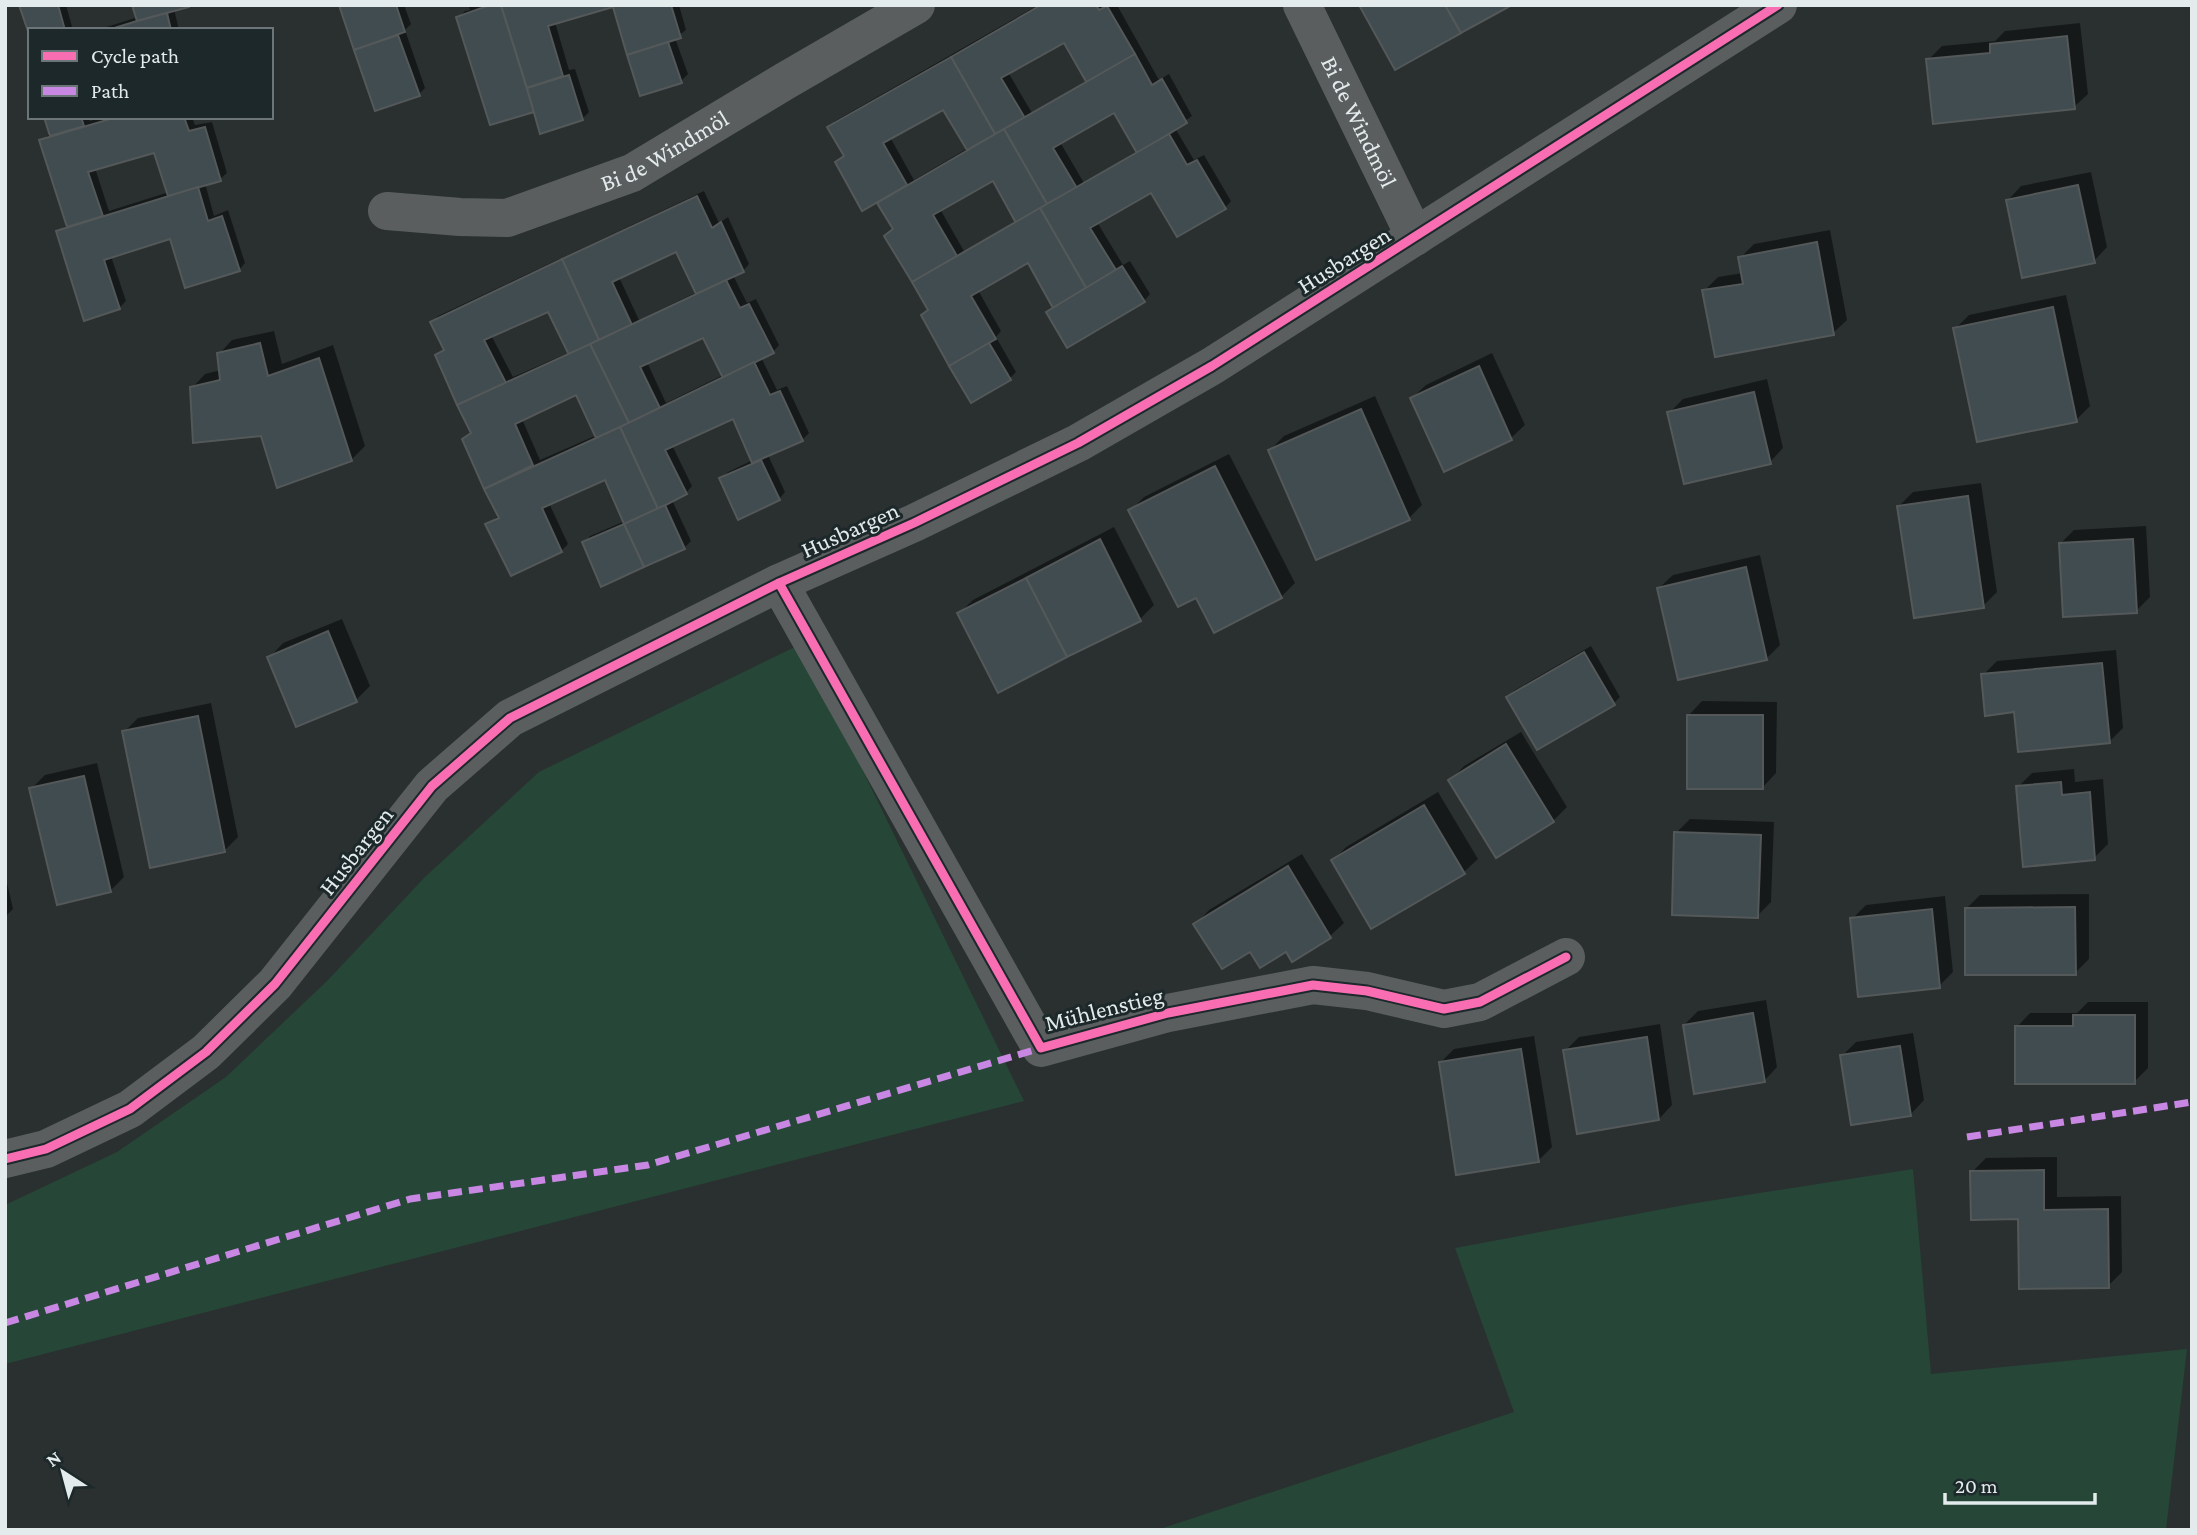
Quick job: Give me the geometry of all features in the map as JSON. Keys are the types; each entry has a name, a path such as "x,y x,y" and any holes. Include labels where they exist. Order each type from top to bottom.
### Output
{"street":[{"name":"Bi de Windmöl","path":"387,211 507,218 632,173 916,5"},
{"name":"Bi de Windmöl","path":"1302,5 1415,237"},
{"name":"Husbargen","path":"5,1159 46,1149 130,1109 206,1052 275,984 432,786 510,718 779,583 914,523 1078,443 1212,366 1778,5"},
{"name":"Mühlenstieg","path":"779,583 1041,1048 1167,1013 1313,985 1367,991 1444,1009 1480,1002 1566,957"}],"green space":[{"path":"801,644 1024,1101 5,1364 5,1205 117,1152 226,1077 328,980 425,877 539,772"},
{"path":"1913,1169 1931,1374 2187,1349 2166,1530 1157,1530 1514,1412 1455,1248 1690,1204"}],"building":[{"path":"19,5 58,5 64,28 28,28 28,31"},
{"path":"132,5 189,5 189,7 137,21"},
{"path":"339,5 396,5 405,32 354,50"},
{"path":"490,5 501,5 534,112 490,125 456,17"},
{"path":"501,5 671,5 681,38 627,55 613,7 548,26 563,76 527,88"},
{"path":"1041,5 1096,5 1099,10 1107,6 1135,54 1087,83 1064,43 1001,78 1025,118 995,134 951,57"},
{"path":"1359,5 1445,5 1461,33 1395,70"},
{"path":"1445,5 1512,5 1461,33"},
{"path":"167,13 171,28 114,28"},
{"path":"398,35 420,96 375,111 354,50"},
{"path":"2067,36 2075,109 1933,124 1926,59 1990,53 1990,44"},
{"path":"668,42 682,83 640,96 627,55"},
{"path":"1135,54 1152,85 1162,79 1187,123 1137,153 1114,113 1053,148 1077,188 1047,204 1004,129"},
{"path":"951,57 995,134 967,150 943,110 883,143 907,185 862,211 835,162 844,156 827,127"},
{"path":"569,75 583,120 540,134 527,88"},
{"path":"45,119 82,119 84,126 50,136"},
{"path":"110,119 185,119 189,131 205,127 221,181 168,196 154,153 88,172 103,216 67,227 39,140"},
{"path":"1004,129 1047,204 1016,223 993,181 933,215 957,256 912,282 884,236 893,229 877,203"},
{"path":"1169,134 1187,165 1197,160 1226,209 1177,237 1151,193 1090,228 1116,270 1086,288 1040,208"},
{"path":"2078,185 2095,263 2022,278 2006,200"},
{"path":"198,187 208,221 222,216 240,271 185,288 170,239 104,260 120,309 84,321 56,231"},
{"path":"697,196 712,228 721,222 744,272 696,294 676,252 612,282 632,325 599,340 562,259"},
{"path":"1040,208 1086,288 1053,308 1028,263 971,296 996,339 949,366 921,315 928,310 912,282"},
{"path":"1817,242 1834,335 1715,357 1702,290 1743,284 1738,257"},
{"path":"562,259 599,340 569,355 548,312 484,340 506,383 457,405 435,355 444,350 430,322"},
{"path":"1122,266 1145,302 1067,348 1046,312"},
{"path":"726,280 740,308 749,304 774,353 723,378 703,338 640,367 660,408 629,423 590,344"},
{"path":"2053,307 2077,422 1977,442 1953,328"},
{"path":"260,343 268,376 319,358 352,461 277,488 261,436 193,443 190,387 220,380 217,353"},
{"path":"989,343 1011,380 971,403 949,366"},
{"path":"590,344 629,423 596,438 576,395 515,424 533,465 484,489 462,439 471,433 457,405"},
{"path":"754,362 770,395 780,391 803,441 752,463 733,419 665,450 687,494 658,509 620,427"},
{"path":"1479,366 1512,440 1444,472 1410,398"},
{"path":"1754,392 1771,464 1684,484 1667,412"},
{"path":"1361,409 1410,520 1316,560 1268,450"},
{"path":"620,427 658,509 624,524 605,480 542,508 562,552 511,576 485,524 499,518 484,489"},
{"path":"761,460 780,500 738,520 719,478"},
{"path":"1215,466 1282,598 1214,633 1196,598 1178,607 1128,510"},
{"path":"1968,496 1984,608 1914,618 1897,506"},
{"path":"665,505 685,549 644,567 624,524"},
{"path":"624,524 644,567 601,587 582,542"},
{"path":"1100,539 1141,621 1067,657 1026,578"},
{"path":"2133,539 2137,613 2063,617 2059,543"},
{"path":"1746,567 1767,660 1678,680 1657,588"},
{"path":"1026,578 1067,657 998,693 957,613"},
{"path":"328,631 357,702 296,727 267,657"},
{"path":"1584,652 1615,705 1537,750 1506,697"},
{"path":"2102,663 2110,743 2018,752 2014,712 1985,716 1981,674"},
{"path":"1687,715 1763,715 1763,789 1687,789"},
{"path":"198,716 225,852 150,868 122,731"},
{"path":"1506,744 1554,822 1496,858 1448,780"},
{"path":"84,776 111,892 57,905 29,788"},
{"path":"2061,782 2062,795 2090,792 2095,860 2023,867 2016,786"},
{"path":"1424,805 1465,874 1371,929 1331,860"},
{"path":"1674,832 1761,835 1758,918 1672,915"},
{"path":"1288,866 1331,938 1292,962 1286,952 1260,968 1250,952 1222,969 1193,924"},
{"path":"2075,907 2076,975 1965,975 1965,908"},
{"path":"1932,909 1940,988 1858,997 1850,918"},
{"path":"1753,1013 1765,1082 1694,1094 1683,1025"},
{"path":"2073,1015 2135,1015 2135,1084 2015,1084 2015,1026 2073,1026"},
{"path":"1647,1037 1659,1120 1577,1134 1563,1050"},
{"path":"1900,1046 1911,1116 1851,1125 1840,1055"},
{"path":"1521,1049 1539,1162 1456,1175 1439,1062"},
{"path":"2044,1170 2044,1210 2108,1209 2109,1288 2019,1289 2018,1219 1971,1220 1970,1171"}],"marked path":[{"path":"5,1323 410,1199 648,1165 1041,1048"},
{"path":"1967,1137 2192,1102"}],"cycle path":[{"path":"5,1159 46,1149 130,1109 206,1052 275,984 432,786 510,718 779,583 914,523 1078,443 1212,366 1778,5"},
{"path":"779,583 1041,1048 1168,1013 1313,985 1367,991 1444,1009 1480,1002 1566,957"}]}
